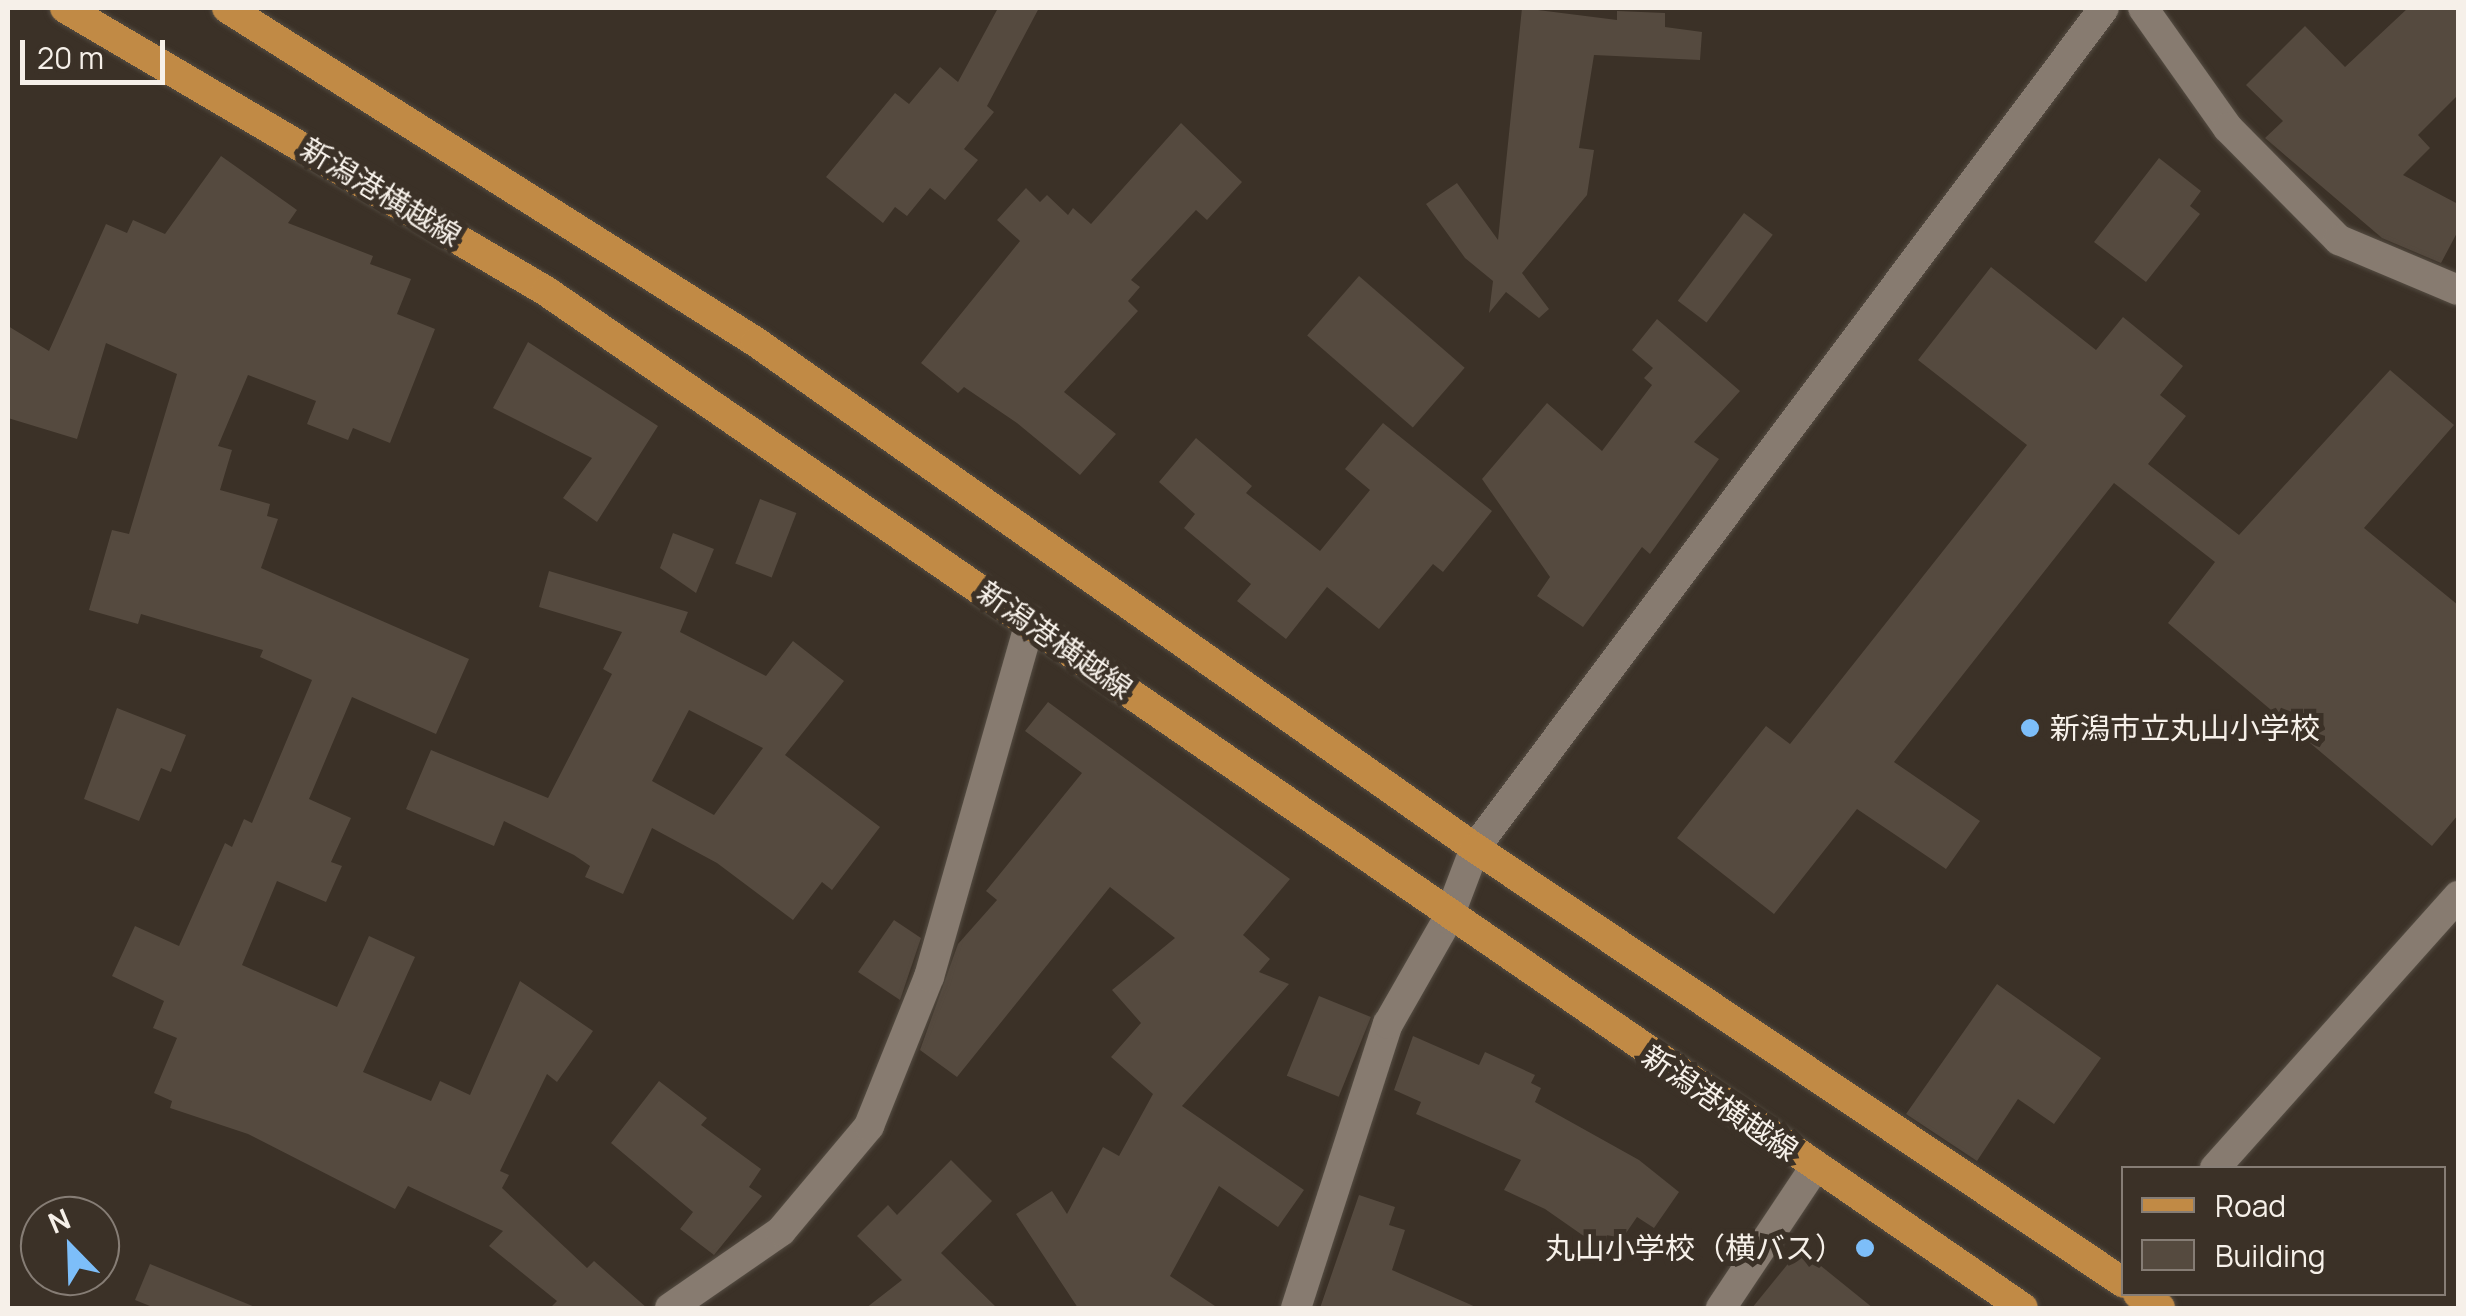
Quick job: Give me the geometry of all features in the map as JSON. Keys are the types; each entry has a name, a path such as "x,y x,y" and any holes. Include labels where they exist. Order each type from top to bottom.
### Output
{"main road":[{"name":"新潟港横越線","path":"65,8 546,292 1030,622 1448,918 2022,1308"},
{"path":"227,8 756,342 1475,848 2121,1279"}],"street":[{"path":"1296,1308 1388,1024 1448,918 1475,848 2104,8"},
{"path":"2144,8 2228,128 2339,240 2458,290"},
{"path":"670,1308 782,1231 869,1126 930,977 1030,622"},
{"path":"2217,1166 2458,896"},
{"path":"1722,1308 1815,1167"}],"building":[{"path":"998,8 1039,8 987,106 994,112 964,149 978,160 945,200 930,188 907,216 895,207 883,223 826,177 895,93 909,104 940,67 958,82"},
{"path":"1522,8 1617,20 1617,11 1665,13 1665,27 1702,32 1700,60 1594,55 1579,148 1594,150 1587,195 1522,273 1549,309 1539,318 1506,292 1489,313 1493,281 1465,258 1426,204 1457,183 1498,240"},
{"path":"2408,8 2458,8 2458,95 2418,135 2430,148 2403,175 2458,204 2458,231 2441,263 2382,238 2265,138 2283,121 2246,85 2305,26 2345,67"},
{"path":"1181,123 1242,182 1207,220 1196,210 1131,280 1140,287 1128,301 1138,311 1064,392 1116,434 1080,475 1017,423 964,387 958,393 921,363 1020,241 997,220 1026,188 1040,202 1047,195 1068,215 1073,208 1091,224"},
{"path":"221,156 297,210 288,223 373,256 370,264 411,279 397,314 435,329 390,443 353,428 348,440 307,424 316,401 248,375 218,446 232,450 220,490 270,504 267,516 278,519 261,568 469,659 436,734 352,697 309,799 351,818 331,862 342,866 326,902 277,881 242,965 337,1007 369,936 415,957 363,1072 431,1101 440,1081 470,1095 520,981 593,1031 557,1082 547,1074 500,1171 509,1175 502,1188 587,1268 594,1261 647,1308 550,1308 557,1301 489,1246 503,1231 408,1186 395,1209 248,1134 170,1108 172,1101 154,1093 177,1038 153,1028 164,1001 112,976 135,926 179,946 225,843 232,847 244,819 252,823 312,680 260,657 263,650 141,614 138,624 89,610 112,530 129,534 177,374 106,343 77,439 8,418 8,326 49,351 106,224 127,233 133,220 165,234"},
{"path":"2159,158 2201,191 2190,206 2200,214 2146,282 2094,242"},
{"path":"1744,213 1773,235 1707,323 1678,301"},
{"path":"1991,267 2096,350 2123,317 2183,366 2160,395 2186,416 2148,464 2239,535 2390,370 2454,425 2364,528 2458,605 2458,815 2432,846 2168,623 2215,562 2114,483 1894,762 1980,821 1946,869 1857,809 1774,914 1677,838 1766,726 1790,744 2027,445 1918,360"},
{"path":"1359,276 1465,368 1413,427 1307,336"},
{"path":"1657,319 1740,391 1694,442 1719,459 1650,554 1642,547 1583,627 1537,596 1550,577 1482,479 1547,403 1602,451 1652,385 1644,378 1653,368 1632,350"},
{"path":"528,342 658,426 597,522 563,498 592,458 493,408"},
{"path":"1383,423 1492,511 1443,572 1433,564 1379,629 1327,587 1286,639 1237,601 1251,584 1184,528 1195,514 1159,482 1196,438 1252,486 1246,493 1320,551 1370,490 1345,469"},
{"path":"760,499 796,513 772,577 735,563"},
{"path":"673,533 714,549 696,593 660,568"},
{"path":"549,571 688,612 680,632 766,676 793,641 844,681 785,755 880,827 832,890 822,882 793,920 717,863 652,828 623,894 585,877 590,866 574,855 504,821 494,846 406,809 431,750 548,798 612,674 603,669 622,632 539,607","holes":["689,710 763,748 714,815 652,781"]},
{"path":"1048,702 1290,879 1243,935 1270,959 1259,972 1289,984 1182,1106 1304,1190 1278,1227 1219,1186 1170,1276 1218,1308 1078,1308 1016,1214 1052,1191 1067,1214 1103,1147 1119,1156 1153,1094 1111,1057 1141,1023 1112,990 1175,938 1110,887 957,1077 920,1050 958,944 997,900 986,891 1082,773 1025,731"},
{"path":"117,708 186,735 171,772 161,768 139,821 84,799"},
{"path":"894,920 921,938 900,1000 858,972"},
{"path":"1997,984 2101,1058 2054,1124 2018,1099 1977,1161 1906,1114"},
{"path":"1319,996 1371,1017 1339,1097 1287,1076"},
{"path":"1413,1036 1479,1065 1485,1052 1535,1075 1531,1083 1541,1088 1535,1102 1639,1160 1679,1192 1654,1228 1637,1217 1611,1255 1545,1209 1504,1190 1521,1160 1416,1114 1421,1102 1394,1090"},
{"path":"659,1081 707,1118 701,1125 761,1169 749,1187 762,1196 714,1255 680,1229 693,1212 611,1143"},
{"path":"951,1160 992,1201 941,1253 997,1308 866,1308 902,1280 857,1236 888,1205 897,1215"},
{"path":"1359,1195 1395,1207 1389,1225 1405,1230 1392,1270 1478,1308 1320,1308"},
{"path":"1800,1249 1873,1308 1752,1308"},
{"path":"150,1264 255,1308 155,1308 135,1300"}],"place":[{"name":"新潟市立丸山小学校","path":"2030,728"},
{"name":"丸山小学校（横バス）","path":"1865,1248"}]}
